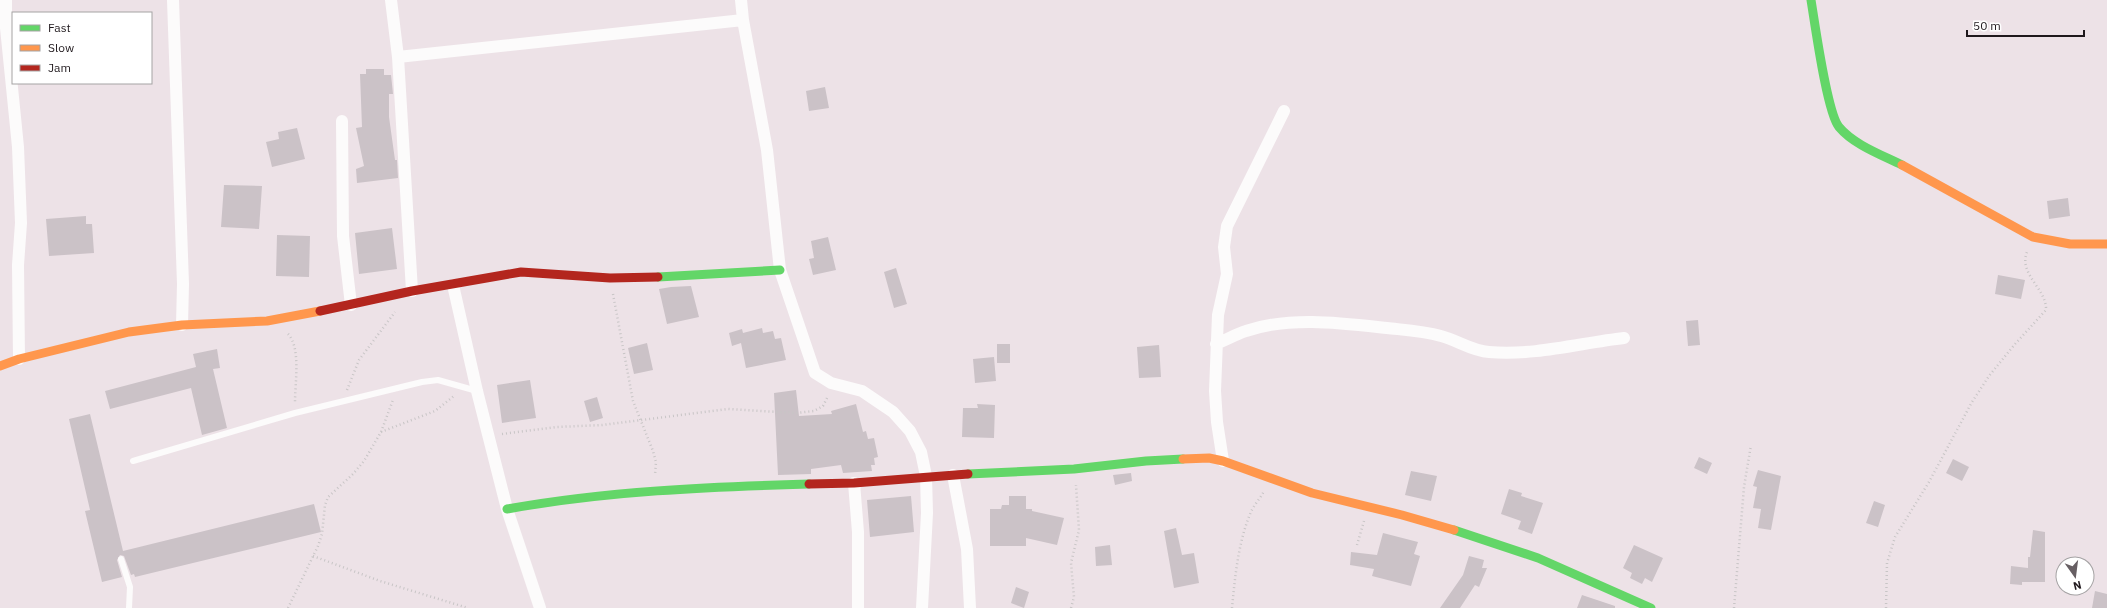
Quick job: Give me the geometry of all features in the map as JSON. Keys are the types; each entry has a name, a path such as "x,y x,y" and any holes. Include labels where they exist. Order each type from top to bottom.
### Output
{"street":[{"path":"6,0 6,28 19,154 21,223 18,265 19,359"},
{"path":"173,0 183,284 182,325"},
{"path":"392,0 398,57 412,291"},
{"path":"741,0 743,20 767,150 780,270 814,373 831,383 862,391 892,412 910,431 920,452 926,476 927,520 922,608"},
{"path":"1812,0 1831,109 1839,127 1857,141 2033,237 2055,243 2084,245 2107,244"},
{"path":"398,57 743,20"},
{"path":"1223,461 1217,422 1216,344 1218,315 1227,274 1224,247 1227,226 1284,111"},
{"path":"342,121 343,236 351,305"},
{"path":"0,366 19,359 129,332 182,325 267,321 294,317 412,291 453,285 490,276 521,272 610,278 700,276 780,270"},
{"path":"453,285 477,391 507,509 540,608"},
{"path":"1216,344 1245,331 1267,326 1299,322 1333,323 1414,331 1442,336 1468,347 1487,352 1503,353 1541,350 1624,338"},
{"path":"507,509 556,500 649,490 702,487 854,484 926,476 1074,469 1182,458 1209,458 1269,476 1312,493 1365,505 1497,543 1538,558 1651,608"},
{"path":"953,475 967,550 970,608"},
{"path":"854,484 858,532 858,608"}],"lane":[{"path":"133,461 295,413 410,385 438,380 477,391"},
{"path":"121,560 130,587 129,608"}],"path":[{"path":"1886,608 1887,563 1895,537 1985,382 2015,344 2046,310 2044,297 2030,277 2025,262 2025,255 2033,237"},
{"path":"610,278 633,402 656,462 653,481 649,490"},
{"path":"345,400 350,380 359,360 397,310"},
{"path":"267,321 284,330 292,338 296,350 295,413"},
{"path":"488,435 557,427 602,425 639,419 728,409 796,413 814,411 823,406 831,383"},
{"path":"288,608 314,556 322,534 325,505 328,497 353,474 364,461 381,432 391,404 396,396 410,385"},
{"path":"381,432 435,412 463,388"},
{"path":"1734,608 1743,502 1751,445"},
{"path":"1071,608 1074,597 1071,563 1079,530 1074,469"},
{"path":"1232,608 1243,537 1250,513 1261,499 1269,476"},
{"path":"1357,545 1364,518 1365,505"},
{"path":"314,556 380,582 468,608"}],"building":[{"path":"366,69 384,69 384,75 391,75 393,94 389,94 389,117 395,160 397,160 398,178 357,183 356,169 364,166 356,128 362,127 360,74 366,74"},
{"path":"825,87 829,108 809,111 806,91"},
{"path":"297,128 305,159 272,167 266,142 279,139 278,132"},
{"path":"224,185 262,186 259,229 221,227"},
{"path":"2068,198 2070,216 2049,219 2047,201"},
{"path":"86,216 86,224 92,224 94,253 49,256 46,219"},
{"path":"392,228 397,269 359,274 355,233"},
{"path":"277,235 310,236 309,277 276,276"},
{"path":"828,237 836,270 813,275 809,259 814,258 811,241"},
{"path":"896,268 907,304 894,308 884,272"},
{"path":"1998,275 2025,280 2021,299 1995,294"},
{"path":"691,286 699,317 667,324 659,289"},
{"path":"1698,320 1700,345 1688,346 1686,321"},
{"path":"762,328 763,333 773,331 775,339 781,338 786,360 746,368 741,343 732,346 729,333 742,329 743,333"},
{"path":"647,343 653,370 634,374 628,348"},
{"path":"997,344 1010,344 1010,363 997,363"},
{"path":"1159,345 1161,377 1139,378 1137,347"},
{"path":"217,349 220,368 213,369 227,428 202,435 191,388 110,409 105,391 196,367 193,354"},
{"path":"994,357 996,381 975,383 973,359"},
{"path":"530,380 536,418 502,423 497,385"},
{"path":"796,390 799,416 832,414 831,411 856,404 863,432 866,431 868,439 874,438 878,457 874,458 875,465 871,465 872,471 843,473 841,465 811,469 811,474 778,475 774,393"},
{"path":"597,397 603,418 590,422 584,401"},
{"path":"977,404 995,405 994,438 962,437 963,408 978,408"},
{"path":"90,414 123,551 314,504 321,532 135,577 134,574 131,575 124,556 120,555 117,560 122,577 102,582 85,511 90,510 69,419"},
{"path":"1699,457 1712,463 1707,474 1694,468"},
{"path":"1953,459 1969,467 1962,481 1946,473"},
{"path":"1758,470 1781,476 1771,530 1758,528 1761,509 1753,508 1757,487 1753,486"},
{"path":"1411,471 1437,476 1431,501 1405,495"},
{"path":"1131,473 1132,481 1115,485 1113,475"},
{"path":"1509,489 1522,493 1521,496 1543,503 1532,534 1518,529 1521,521 1501,514"},
{"path":"911,496 914,532 870,537 867,500"},
{"path":"1009,496 1026,496 1026,509 1032,509 1032,511 1064,518 1057,545 1026,538 1026,546 990,546 990,509 1001,509 1002,505 1009,505"},
{"path":"1874,501 1885,505 1878,527 1866,523"},
{"path":"1176,528 1182,555 1194,553 1199,583 1174,588 1164,531"},
{"path":"2033,530 2045,532 2045,582 2022,582 2022,585 2010,584 2011,566 2028,568 2028,557 2030,557"},
{"path":"1383,533 1418,542 1414,554 1420,556 1411,586 1372,576 1374,569 1350,565 1351,552 1377,555"},
{"path":"1110,545 1112,565 1096,566 1095,547"},
{"path":"1634,545 1663,558 1652,582 1645,578 1642,584 1630,578 1632,573 1623,568"},
{"path":"1469,556 1484,560 1482,568 1487,568 1479,587 1475,585 1460,608 1440,608 1463,575"},
{"path":"1016,587 1029,592 1024,608 1011,603"},
{"path":"2095,591 2107,594 2107,608 2092,608"},
{"path":"1582,595 1615,606 1615,608 1577,608"}],"traffic: fast":[{"path":"1811,0 1826,87 1830,105 1839,127 1860,144 1902,165"},
{"path":"658,277 780,270"},
{"path":"968,474 1074,469 1146,461 1183,459"},
{"path":"507,509 620,494 695,488 809,484"},
{"path":"1454,530 1538,558 1651,608"}],"traffic: slow":[{"path":"1902,165 2033,237 2070,244 2107,244"},
{"path":"0,366 19,359 129,332 182,325 267,321 320,311"},
{"path":"1183,459 1209,458 1223,461 1312,493 1402,515 1454,530"}],"traffic: jam":[{"path":"320,311 412,291 521,272 610,278 658,277"},
{"path":"809,484 854,483 968,474"}]}
